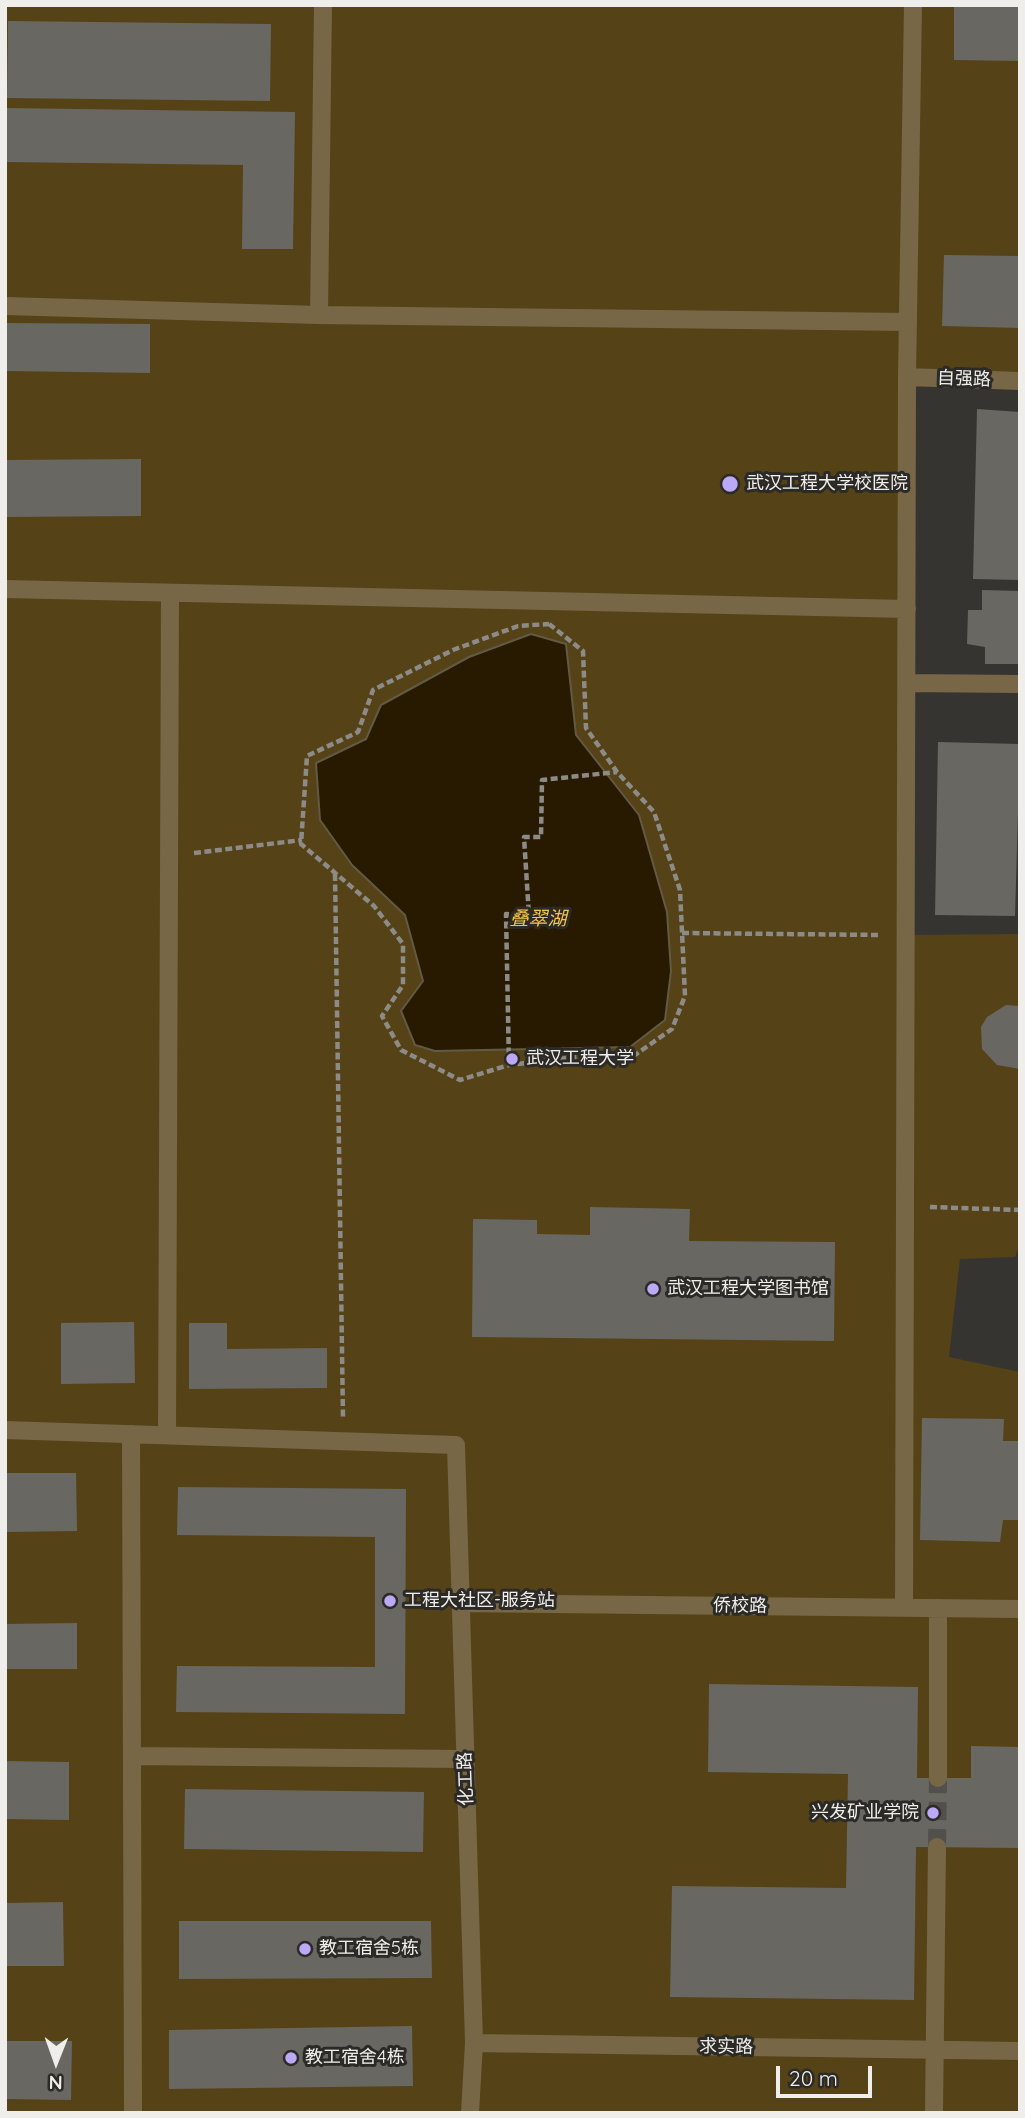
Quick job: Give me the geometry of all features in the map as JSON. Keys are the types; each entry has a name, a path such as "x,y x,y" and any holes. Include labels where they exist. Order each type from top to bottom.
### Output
{"street":[{"path":"319,315 323,5"},
{"path":"904,1608 907,377 914,5"},
{"path":"5,306 319,315 908,322"},
{"name":"自强路","path":"907,377 1020,381"},
{"path":"5,589 907,609"},
{"path":"167,1435 170,593"},
{"path":"907,683 1020,684"},
{"path":"5,1430 343,1442"},
{"path":"131,1434 133,2113"},
{"name":"化工路","path":"343,1442 456,1445 474,2043 470,2113"},
{"name":"侨校路","path":"460,1603 1020,1609"},
{"path":"938,1778 939,1608"},
{"path":"132,1756 465,1759"},
{"path":"934,2113 937,1847"},
{"name":"求实路","path":"474,2043 1020,2050"}],"path":[{"path":"550,624 583,651 586,728 617,772 654,812 680,890 685,996 672,1029 635,1055 584,1056 509,1065 460,1080 401,1050 382,1016 402,985 403,944 374,905 301,844 307,756 358,732 373,690 453,650 518,626 550,624"},
{"path":"509,1065 506,914 529,916 524,837 541,837 542,780 617,772"},
{"path":"169,856 302,840"},
{"path":"335,873 343,1442"},
{"path":"682,933 906,935"},
{"path":"905,1206 1020,1210"}],"shaded area":[{"name":"武汉工程大学","path":"5,5 1020,5 1020,381 908,377 906,935 1020,934 1020,1244 1015,1257 960,1259 949,1357 1020,1372 1020,2113 5,2113"}],"water":[{"name":"叠翠湖","path":"531,634 566,644 576,735 639,815 667,912 671,971 665,1020 630,1047 435,1051 415,1045 401,1011 423,981 405,915 352,865 320,820 316,763 366,739 381,705 469,657"}],"building":[{"path":"954,5 1020,5 1020,61 954,60"},
{"path":"8,21 271,24 270,101 7,98"},
{"path":"5,108 295,112 293,249 242,249 243,165 5,162"},
{"path":"944,255 1020,256 1020,328 942,326"},
{"path":"5,323 150,324 150,373 5,371"},
{"path":"977,409 1020,412 1020,580 973,579"},
{"path":"141,459 141,516 5,517 5,460"},
{"path":"982,590 1020,591 1020,664 985,664 985,647 967,644 968,610 982,610"},
{"path":"938,742 1020,744 1015,916 935,915"},
{"path":"1006,1005 1020,1006 1020,1069 997,1065 982,1049 981,1027 987,1017"},
{"name":"武汉工程大学图书馆","path":"590,1207 690,1209 689,1241 835,1242 834,1341 472,1337 473,1219 537,1220 537,1234 590,1235"},
{"path":"134,1322 135,1383 61,1384 61,1323"},
{"path":"189,1323 227,1323 227,1349 327,1348 327,1388 189,1389"},
{"path":"922,1418 1004,1419 1003,1441 1020,1441 1020,1520 1003,1520 1000,1542 920,1540"},
{"path":"5,1473 76,1473 77,1531 5,1532"},
{"name":"工程大社区-服务站","path":"178,1487 406,1489 405,1714 176,1712 177,1666 375,1667 375,1537 177,1535"},
{"path":"77,1623 77,1669 5,1669 5,1624"},
{"name":"兴发矿业学院","path":"709,1684 918,1687 917,1778 971,1778 971,1746 1020,1747 1020,1848 916,1847 914,2000 670,1997 672,1886 846,1888 848,1774 708,1772"},
{"path":"5,1761 69,1762 69,1820 5,1819"},
{"path":"185,1789 424,1792 423,1852 184,1849"},
{"path":"63,1902 64,1966 5,1966 5,1903"},
{"name":"教工宿舍5栋","path":"179,1921 431,1921 432,1978 179,1979"},
{"name":"教工宿舍4栋","path":"412,2026 413,2086 169,2089 169,2030"},
{"path":"5,2041 72,2041 71,2100 5,2099"}],"tunnel":[{"path":"937,1847 938,1778"}],"place":[{"name":"武汉工程大学校医院","path":"730,484"},
{"name":"武汉工程大学","path":"512,1059"},
{"name":"武汉工程大学图书馆","path":"653,1289"},
{"name":"工程大社区-服务站","path":"390,1601"},
{"name":"兴发矿业学院","path":"933,1813"},
{"name":"教工宿舍5栋","path":"305,1949"},
{"name":"教工宿舍4栋","path":"291,2058"}]}
